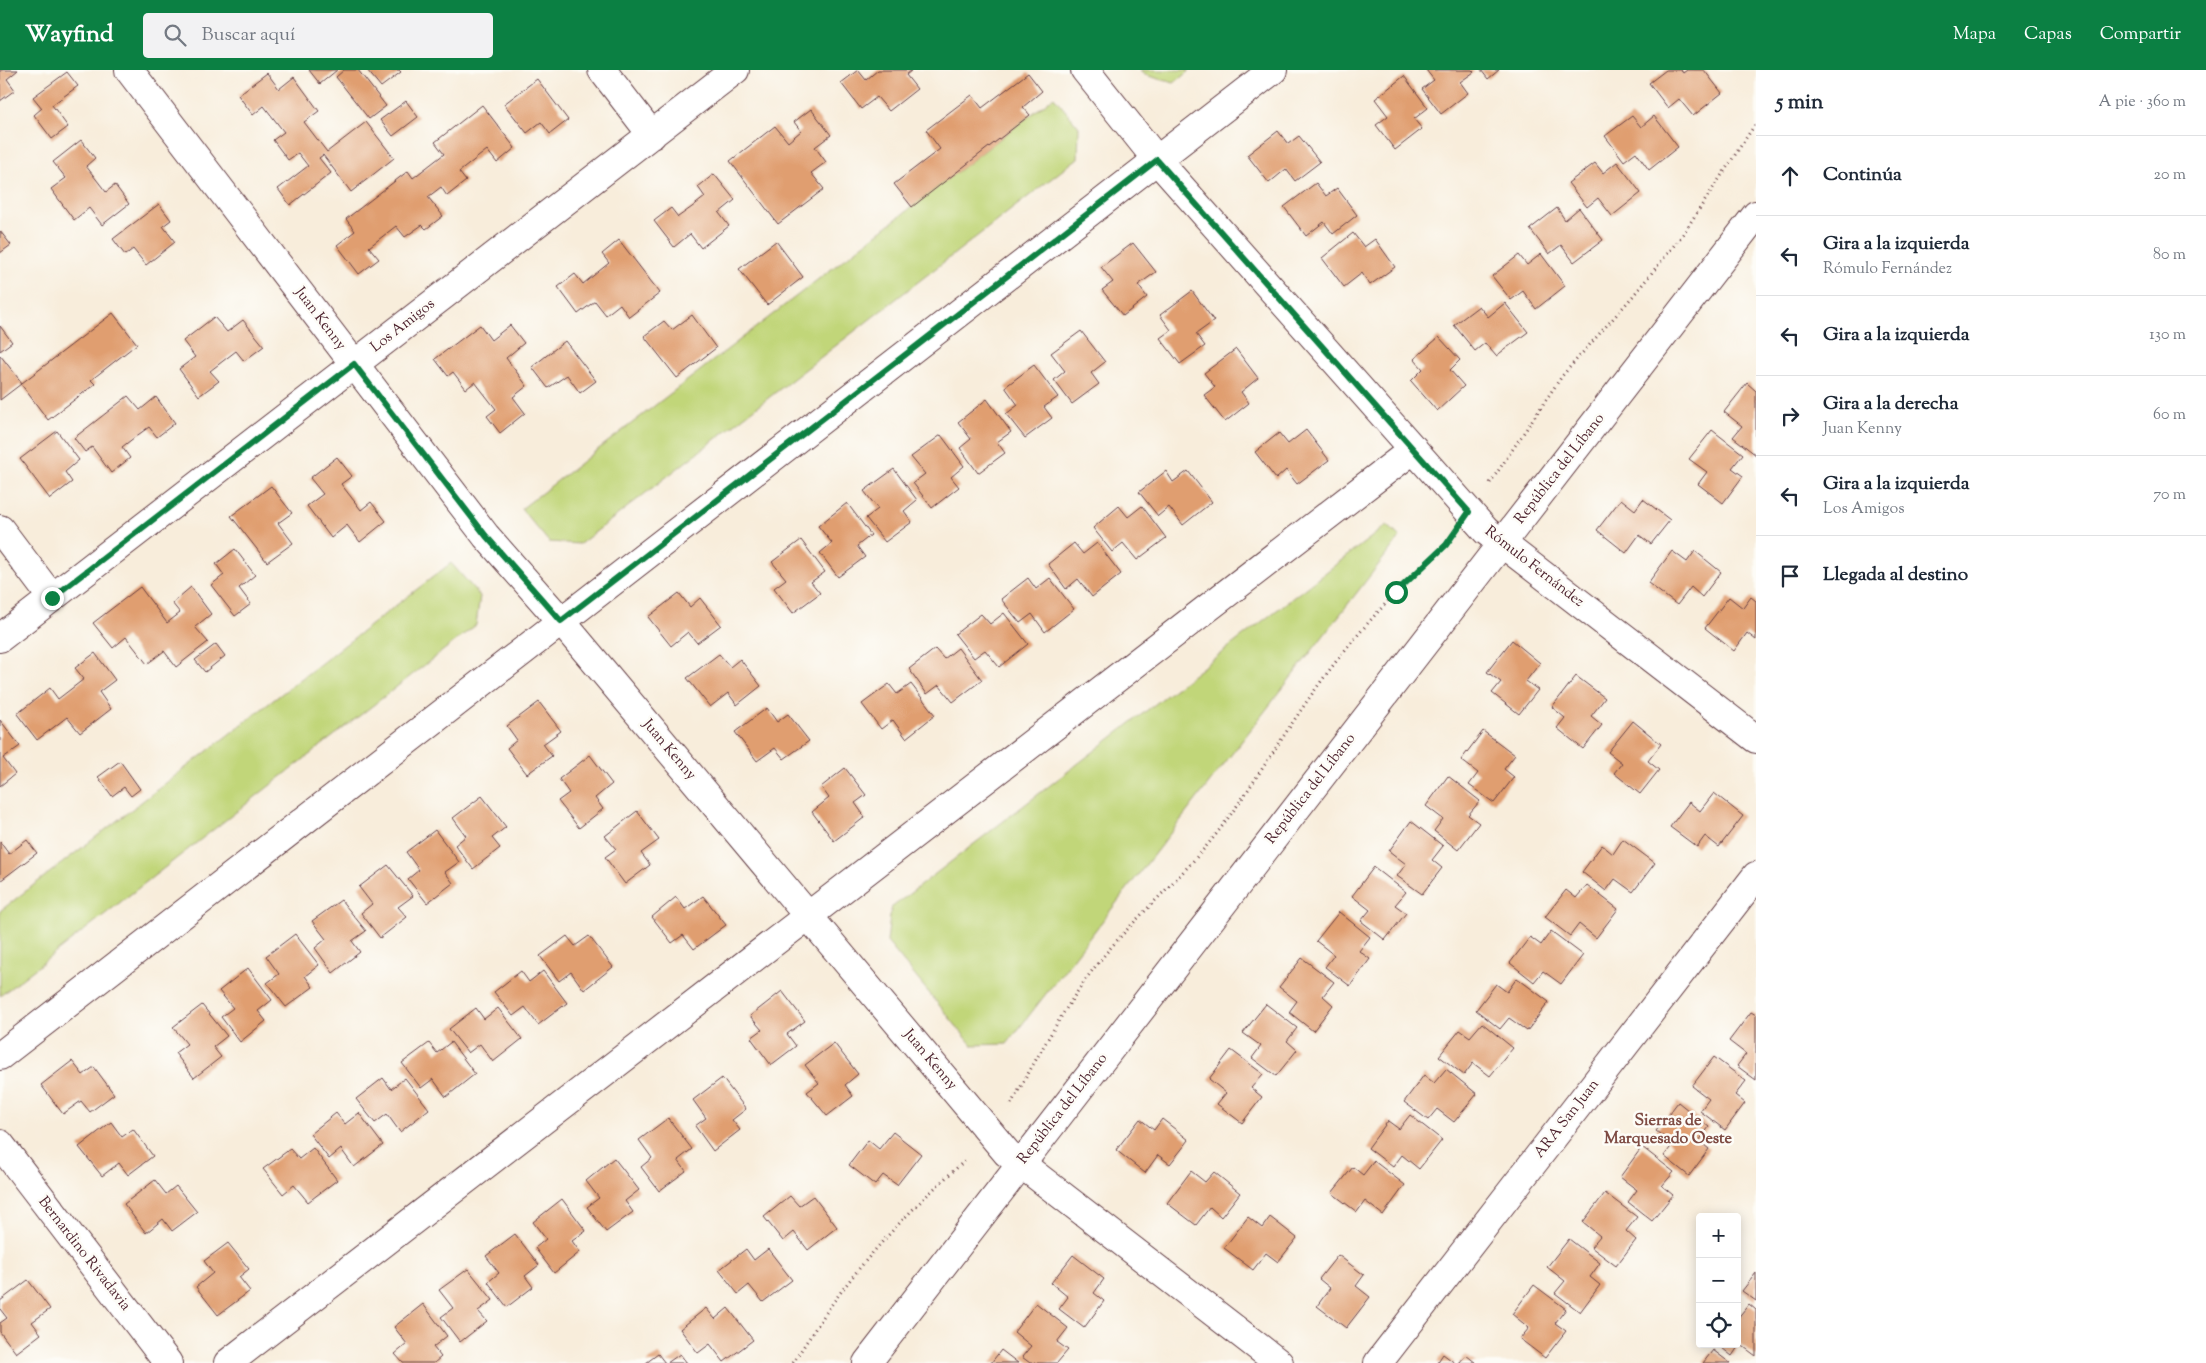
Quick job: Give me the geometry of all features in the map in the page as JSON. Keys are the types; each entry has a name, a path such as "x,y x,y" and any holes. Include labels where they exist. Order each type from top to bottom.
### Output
{"street":[{"name":"Juan Kenny","path":"129,70 486,536 561,621 1008,1153 1279,1363"},
{"path":"602,70 652,135"},
{"name":"Los Amigos","path":"0,638 735,70"},
{"name":"Rómulo Fernández","path":"1085,70 1157,160 1486,532 1756,740"},
{"path":"0,1056 1273,70"},
{"name":"República del Líbano","path":"867,1363 1756,215"},
{"path":"228,1363 1414,449"},
{"path":"0,529 52,598"},
{"name":"ARA San Juan","path":"1378,1363 1756,876"},
{"name":"Bernardino Rivadavia","path":"0,1144 168,1363"}],"path":[{"path":"793,1363 822,1318 869,1257 932,1190 992,1134 1053,1027 1097,965 1129,927 1190,865 1213,838 1258,778 1297,716 1351,642 1396,592 1446,545 1562,376 1681,236 1756,123"}],"green space":[{"path":"1140,70 1190,70 1174,83 1145,75"},
{"path":"1054,97 1079,127 1078,158 580,544 549,542 521,509"},
{"path":"1387,525 1400,537 1007,1044 972,1045 887,942 891,908"},
{"path":"451,563 480,596 476,625 0,996 0,911"}],"building":[{"path":"0,70 18,70 7,79 15,90 0,101"},
{"path":"309,70 337,70 320,84"},
{"path":"344,70 358,70 386,106 369,119 336,77"},
{"path":"367,70 399,70 401,72 381,87"},
{"path":"858,70 866,80 878,70 912,70 906,75 917,89 889,111 877,97 861,109 841,83"},
{"path":"1426,70 1472,70 1474,72 1460,82 1468,93 1441,114 1422,89 1434,80"},
{"path":"1481,70 1499,70 1488,79"},
{"path":"1666,70 1681,70 1683,73 1687,70 1704,70 1722,93 1693,116 1679,99 1668,108 1649,83"},
{"path":"67,72 78,86 52,105 68,127 52,139 34,115 42,108 33,97"},
{"path":"267,73 279,89 294,77 319,111 304,122 327,152 366,122 394,158 351,192 323,155 319,158 331,173 290,205 278,189 308,166 298,153 288,160 273,140 284,132 264,106 253,115 238,95"},
{"path":"1028,73 1042,91 1023,107 1030,115 912,207 894,184 940,149 926,130 972,95 982,108"},
{"path":"1404,76 1428,108 1414,119 1422,129 1395,150 1376,125 1388,116 1375,99"},
{"path":"537,79 568,120 550,134 541,122 527,133 504,104"},
{"path":"406,101 418,117 393,136 380,120"},
{"path":"482,105 515,148 497,163 487,150 459,172 466,181 447,196 441,187 428,197 443,216 426,229 422,225 405,237 396,226 369,247 379,259 359,274 337,245 355,231 346,219 408,171 413,178 444,154 435,142"},
{"path":"811,109 831,135 815,147 826,162 811,173 824,189 778,224 730,161 775,126 788,142 801,131 794,122"},
{"path":"1632,116 1641,127 1654,116 1678,147 1649,170 1636,152 1624,161 1605,136"},
{"path":"1278,131 1288,144 1299,136 1320,162 1295,181 1286,169 1269,183 1247,155"},
{"path":"81,140 95,158 86,166 106,192 115,185 129,204 102,225 89,208 74,220 51,189 66,178 53,162"},
{"path":"1617,162 1641,193 1612,216 1598,198 1587,207 1568,183 1595,163 1603,173"},
{"path":"714,174 735,200 719,213 729,226 701,248 690,234 674,247 654,221 671,208 678,217 705,197 698,187"},
{"path":"1316,183 1326,196 1337,188 1357,215 1333,234 1324,222 1306,236 1284,207"},
{"path":"159,204 171,220 163,226 175,242 146,265 133,249 125,255 113,239"},
{"path":"1557,208 1565,220 1579,208 1603,240 1574,262 1561,245 1549,254 1530,229"},
{"path":"0,231 11,245 0,253"},
{"path":"1353,233 1364,247 1375,239 1395,267 1370,285 1362,273 1344,287 1322,258"},
{"path":"619,240 660,293 629,317 620,304 606,315 595,301 578,314 558,287 575,274 583,284 609,263 602,254"},
{"path":"776,241 803,277 767,305 739,269"},
{"path":"1133,243 1156,272 1138,285 1147,297 1123,316 1102,290 1113,282 1101,267"},
{"path":"1541,254 1565,286 1536,309 1523,291 1511,300 1492,276 1519,255 1527,265"},
{"path":"1192,291 1214,321 1196,334 1205,346 1180,364 1160,338 1171,330 1160,315"},
{"path":"1505,303 1528,332 1496,356 1485,343 1475,351 1454,325 1479,306 1488,317"},
{"path":"113,313 137,344 91,380 95,384 48,420 21,384 0,400 0,355 22,383"},
{"path":"692,315 716,348 677,378 644,336 664,321 672,330"},
{"path":"214,317 227,332 243,320 264,346 244,361 236,351 210,371 219,381 199,396 179,369 195,357 183,341"},
{"path":"480,325 491,340 510,325 524,343 506,358 527,386 513,397 525,413 500,433 487,416 496,409 475,382 466,389 453,372 448,376 435,359"},
{"path":"0,326 12,342 0,351"},
{"path":"1081,331 1105,362 1091,373 1099,384 1072,404 1054,380 1065,371 1051,353"},
{"path":"1439,337 1460,360 1450,370 1464,386 1437,411 1411,381 1423,369 1414,359"},
{"path":"565,341 596,381 580,393 567,375 548,388 532,367"},
{"path":"1236,349 1258,378 1241,392 1249,403 1225,422 1204,395 1215,387 1204,373"},
{"path":"1034,365 1058,397 1044,407 1052,418 1025,438 1006,414 1018,405 1005,387"},
{"path":"1747,383 1756,391 1756,455 1733,437 1742,426 1724,412"},
{"path":"128,396 140,410 156,397 175,423 157,437 149,427 122,447 130,458 111,473 92,447 85,452 74,438"},
{"path":"987,399 1011,432 997,442 1005,453 978,473 960,448 971,439 958,422"},
{"path":"1306,430 1329,460 1297,484 1286,470 1276,479 1255,452 1279,433 1288,444"},
{"path":"1712,430 1743,454 1732,468 1743,476 1723,503 1698,484 1707,472 1689,459"},
{"path":"57,431 79,460 65,472 72,482 50,499 20,459"},
{"path":"941,435 964,466 951,477 959,487 932,508 913,483 925,474 911,457"},
{"path":"337,457 352,476 341,484 361,510 371,502 386,521 360,542 347,525 331,538 307,506 323,494 310,478"},
{"path":"894,469 917,500 904,511 912,522 885,542 866,518 878,509 864,491"},
{"path":"1166,471 1173,482 1188,471 1212,502 1183,525 1169,507 1158,516 1139,492"},
{"path":"271,486 292,513 278,523 293,543 267,562 231,516"},
{"path":"1621,499 1635,510 1643,499 1670,520 1651,544 1639,535 1626,553 1597,530"},
{"path":"847,503 871,535 857,546 865,557 838,577 820,553 832,543 818,526"},
{"path":"1119,506 1128,517 1142,506 1166,538 1137,560 1123,543 1112,552 1093,528"},
{"path":"801,540 825,572 811,582 820,593 793,613 774,588 786,579 772,562"},
{"path":"1074,543 1083,554 1097,543 1121,574 1092,597 1078,579 1066,589 1048,564"},
{"path":"235,549 255,575 239,588 251,604 235,616 211,585 224,575 216,564"},
{"path":"1672,551 1687,562 1695,551 1721,572 1702,597 1691,587 1677,605 1648,583"},
{"path":"1028,578 1036,589 1050,578 1074,609 1045,632 1032,614 1020,623 1001,599"},
{"path":"140,587 167,623 180,613 172,603 191,587 211,614 195,627 208,642 176,667 164,651 147,664 126,637 113,648 93,623"},
{"path":"679,593 690,607 700,598 721,625 697,643 688,632 671,646 648,617"},
{"path":"1729,597 1743,608 1751,597 1756,601 1756,640 1747,633 1734,651 1705,628"},
{"path":"1004,613 1028,644 999,667 985,650 974,658 955,634 981,614 990,624"},
{"path":"1512,640 1540,663 1526,681 1538,690 1519,714 1492,693 1501,682 1487,672"},
{"path":"216,644 225,656 205,672 195,660"},
{"path":"958,648 982,680 953,702 939,685 927,694 909,669 935,649 944,659"},
{"path":"95,653 115,680 99,692 111,709 80,733 67,717 37,740 17,714 50,688 58,699 84,679 75,668"},
{"path":"719,654 730,667 740,659 761,686 737,705 728,693 710,707 687,678"},
{"path":"1576,676 1605,698 1591,716 1602,725 1583,749 1557,728 1565,718 1552,707"},
{"path":"889,684 897,694 911,684 935,715 906,738 893,720 881,729 862,704"},
{"path":"539,702 561,731 543,744 552,756 527,774 507,748 517,740 507,726"},
{"path":"767,708 777,722 788,714 809,741 784,759 775,748 757,761 735,732"},
{"path":"0,720 20,746 3,758 15,774 0,786"},
{"path":"1633,721 1661,744 1648,761 1659,770 1640,794 1614,773 1622,763 1608,752"},
{"path":"1483,731 1515,755 1504,769 1514,777 1494,803 1469,785 1478,773 1461,760"},
{"path":"590,755 612,784 595,798 603,809 579,828 558,801 569,793 559,779"},
{"path":"120,761 140,789 131,796 124,787 112,796 98,777"},
{"path":"845,768 866,795 855,803 865,817 834,841 812,812 829,798 821,787"},
{"path":"1448,776 1480,801 1468,815 1479,823 1458,850 1434,831 1443,819 1426,806"},
{"path":"1714,793 1743,816 1719,847 1705,836 1697,847 1670,827 1689,802 1700,811"},
{"path":"482,796 506,827 492,838 500,848 473,869 455,845 466,836 453,818"},
{"path":"637,811 659,840 641,853 650,865 625,884 605,857 616,849 605,836"},
{"path":"1411,821 1443,846 1432,860 1442,868 1422,894 1397,876 1406,864 1389,851"},
{"path":"435,830 459,862 445,872 453,883 427,903 408,879 419,870 406,852"},
{"path":"1623,839 1655,863 1633,892 1615,879 1606,891 1582,872 1602,845 1613,854"},
{"path":"27,840 37,853 0,881 0,842 9,854"},
{"path":"388,865 413,896 398,907 407,917 380,938 361,913 372,904 359,887"},
{"path":"1374,867 1406,892 1395,905 1406,913 1385,940 1361,921 1370,910 1352,896"},
{"path":"1587,885 1618,909 1596,938 1579,924 1570,936 1545,917 1566,890 1576,898"},
{"path":"703,896 726,925 694,949 683,935 672,943 652,917 676,897 685,909"},
{"path":"341,900 366,931 352,941 360,952 333,973 315,948 326,939 312,921"},
{"path":"1339,912 1370,937 1359,951 1370,959 1350,986 1325,967 1334,955 1316,941"},
{"path":"1551,931 1583,955 1561,984 1543,971 1534,982 1510,963 1530,937 1541,945"},
{"path":"295,934 319,965 305,976 313,987 286,1007 267,983 279,974 266,956"},
{"path":"567,936 575,946 589,936 613,967 584,990 571,972 559,981 540,956"},
{"path":"1302,958 1334,982 1323,996 1333,1005 1313,1031 1289,1012 1297,1001 1279,987"},
{"path":"248,968 272,1000 258,1011 266,1021 240,1042 221,1017 233,1008 219,991"},
{"path":"521,971 529,982 543,971 567,1003 538,1025 525,1007 513,1016 494,992"},
{"path":"1517,978 1549,1002 1527,1031 1509,1018 1500,1029 1476,1010 1496,984 1507,992"},
{"path":"782,991 805,1021 787,1034 796,1046 771,1065 751,1038 762,1030 750,1016"},
{"path":"1266,1004 1297,1028 1287,1041 1297,1050 1276,1076 1252,1058 1261,1046 1243,1033"},
{"path":"202,1005 227,1036 213,1047 221,1057 194,1078 175,1053 187,1044 173,1027"},
{"path":"476,1008 484,1019 498,1008 522,1039 493,1062 480,1044 468,1053 449,1029"},
{"path":"1751,1012 1756,1015 1756,1080 1737,1066 1746,1054 1729,1041"},
{"path":"1482,1023 1513,1048 1490,1076 1473,1063 1464,1075 1439,1056 1460,1030 1470,1037"},
{"path":"451,1042 475,1074 446,1097 433,1079 421,1088 402,1063 429,1043 437,1053"},
{"path":"834,1043 858,1074 845,1085 853,1096 827,1116 807,1092 819,1083 805,1065"},
{"path":"1231,1050 1263,1074 1251,1088 1262,1097 1242,1123 1217,1104 1226,1093 1209,1079"},
{"path":"1714,1057 1746,1081 1735,1095 1745,1103 1725,1130 1700,1111 1709,1099 1692,1086"},
{"path":"72,1061 83,1075 94,1067 114,1094 90,1112 81,1101 63,1114 41,1085"},
{"path":"1446,1069 1477,1094 1454,1122 1437,1109 1428,1120 1404,1102 1424,1075 1434,1083"},
{"path":"383,1078 391,1089 405,1078 429,1109 400,1132 387,1114 375,1123 356,1099"},
{"path":"722,1078 746,1109 732,1120 740,1130 713,1151 695,1126 706,1118 693,1100"},
{"path":"1678,1102 1709,1127 1699,1141 1709,1149 1689,1176 1664,1156 1673,1144 1656,1131"},
{"path":"336,1113 345,1124 359,1113 383,1145 354,1167 341,1149 329,1159 310,1134"},
{"path":"1410,1115 1442,1140 1419,1169 1402,1155 1393,1167 1368,1148 1388,1121 1399,1129"},
{"path":"668,1118 692,1149 678,1160 686,1171 659,1191 641,1167 652,1158 639,1140"},
{"path":"1140,1119 1154,1130 1162,1119 1189,1140 1170,1164 1158,1155 1145,1173 1116,1150"},
{"path":"111,1122 122,1137 133,1129 153,1156 128,1175 119,1163 102,1176 79,1147"},
{"path":"893,1132 921,1154 897,1185 883,1175 875,1185 849,1165 868,1140 879,1149"},
{"path":"1642,1147 1674,1172 1662,1186 1673,1195 1652,1221 1628,1202 1637,1190 1620,1177"},
{"path":"313,1148 337,1180 308,1202 294,1185 283,1194 263,1169 290,1149 299,1159"},
{"path":"614,1158 639,1190 625,1201 633,1212 606,1232 587,1207 599,1198 586,1181"},
{"path":"1374,1161 1405,1185 1383,1215 1365,1201 1357,1212 1332,1193 1353,1167 1363,1175"},
{"path":"1191,1171 1205,1182 1214,1172 1240,1193 1221,1217 1210,1207 1196,1225 1167,1203"},
{"path":"155,1180 166,1194 176,1186 197,1212 172,1231 163,1219 146,1233 124,1204"},
{"path":"1605,1193 1637,1217 1626,1231 1636,1240 1616,1266 1591,1247 1600,1236 1583,1222"},
{"path":"790,1196 799,1206 813,1196 837,1227 808,1250 794,1232 783,1241 764,1217"},
{"path":"562,1199 586,1231 572,1241 580,1252 554,1273 535,1248 546,1239 533,1222"},
{"path":"1248,1217 1262,1228 1270,1217 1297,1238 1278,1262 1266,1253 1253,1270 1224,1248"},
{"path":"515,1234 539,1265 525,1276 533,1287 507,1307 488,1282 499,1273 486,1256"},
{"path":"1569,1239 1600,1263 1590,1277 1600,1285 1580,1312 1555,1293 1565,1281 1547,1267"},
{"path":"228,1243 249,1269 239,1277 250,1291 218,1315 196,1287 213,1273 204,1261"},
{"path":"746,1249 754,1260 768,1249 792,1280 763,1302 749,1285 738,1294 719,1270"},
{"path":"1073,1255 1104,1279 1094,1293 1104,1301 1084,1328 1059,1309 1068,1297 1051,1283"},
{"path":"1338,1255 1364,1275 1356,1286 1370,1297 1346,1328 1317,1306 1330,1288 1319,1279"},
{"path":"468,1269 493,1300 478,1311 487,1321 460,1342 441,1317 453,1308 439,1290"},
{"path":"1756,1273 1756,1301 1742,1291"},
{"path":"28,1280 50,1309 32,1322 41,1334 16,1353 0,1332 0,1323 7,1318 0,1309 0,1301"},
{"path":"1534,1285 1566,1309 1555,1323 1566,1331 1545,1358 1520,1339 1529,1328 1512,1314"},
{"path":"1036,1303 1068,1328 1057,1342 1068,1350 1057,1363 1030,1363 1022,1357 1031,1346 1014,1332"},
{"path":"423,1304 447,1336 433,1347 441,1357 434,1363 403,1363 395,1354 407,1344 394,1327"},
{"path":"1749,1304 1756,1310 1756,1356 1741,1345 1741,1314"},
{"path":"706,1308 715,1319 728,1308 753,1340 724,1362 710,1344 698,1353 680,1329"},
{"path":"1722,1348 1737,1348 1732,1356"},
{"path":"1001,1350 1018,1363 991,1363"},
{"path":"1713,1350 1730,1363 1703,1363"},
{"path":"658,1354 665,1363 646,1363"},
{"path":"680,1354 687,1363 667,1363"},
{"path":"1443,1354 1455,1363 1437,1363"},
{"path":"1466,1355 1476,1363 1459,1363"}],"district":[{"name":"Sierras de Marquesado Oeste","path":"1668,1130"}],"route":[{"path":"52,598 354,364 486,536 561,621 1157,160 1469,512 1446,545 1396,592"}]}
